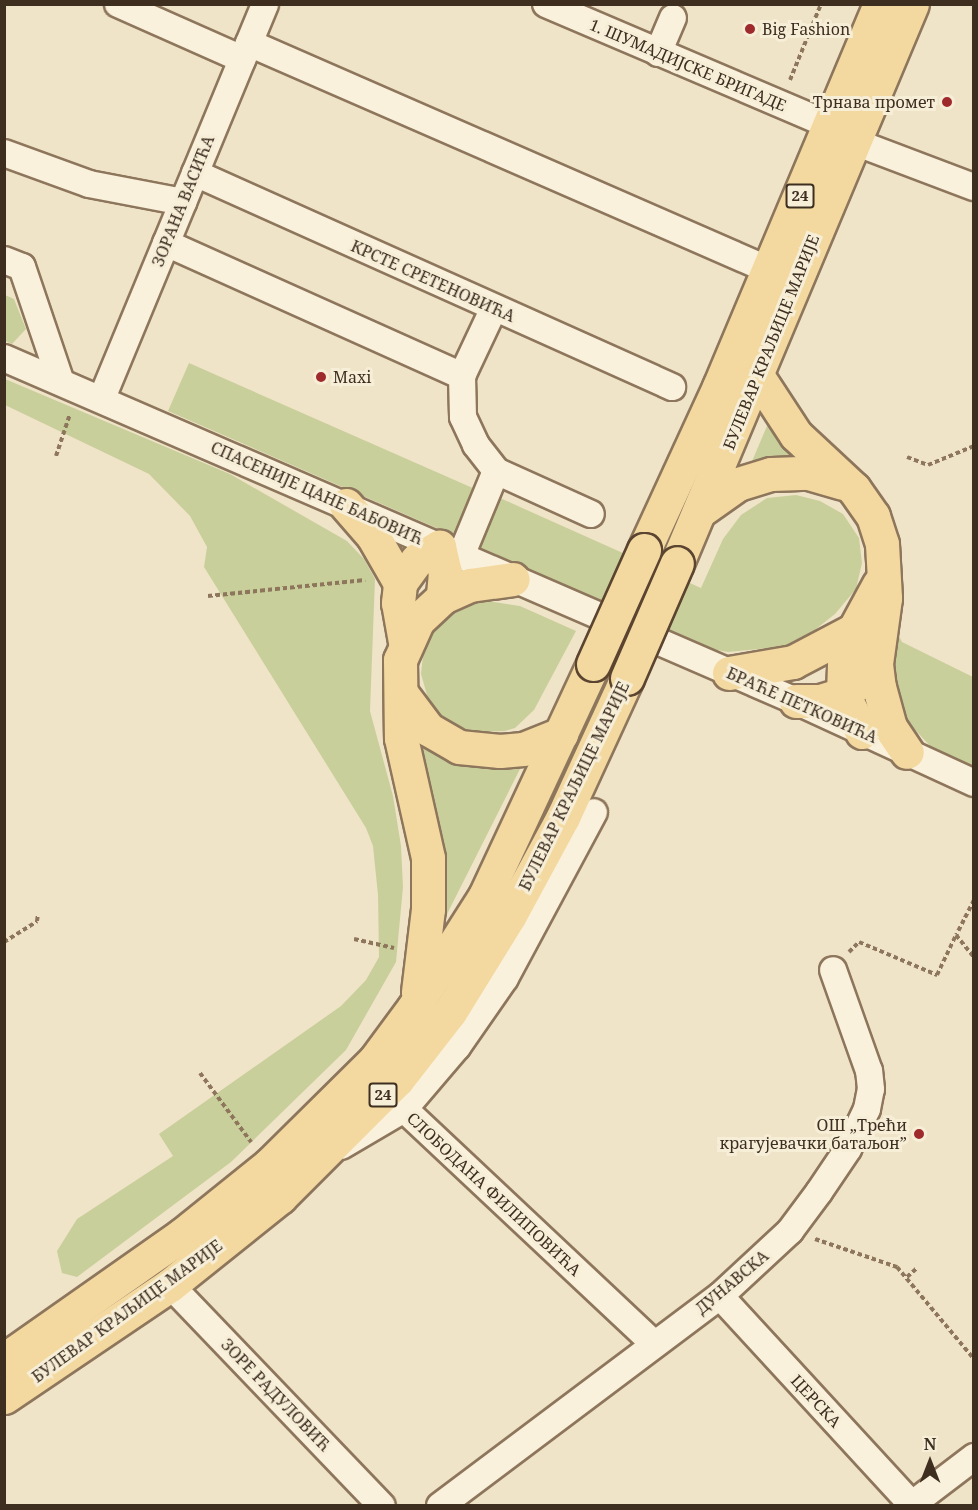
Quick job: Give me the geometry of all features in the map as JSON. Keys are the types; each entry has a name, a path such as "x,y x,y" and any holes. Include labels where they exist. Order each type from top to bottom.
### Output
{"main road":[{"name":"БУЛЕВАР КРАЉИЦЕ МАРИЈЕ","path":"4,1397 170,1285 280,1197 323,1157 422,1050 478,969 540,862 627,678 758,377 841,133 880,4"},
{"name":"БУЛЕВАР КРАЉИЦЕ МАРИЈЕ","path":"4,1360 182,1235 269,1165 375,1060 415,1006 485,896 593,664 769,270 912,4"},
{"path":"758,377 796,435 854,489 878,531 883,574 867,635 844,659 843,694 862,732"},
{"path":"702,510 738,484 771,474 808,473 854,489"},
{"path":"346,505 379,546 388,581 398,603 405,642"},
{"path":"388,581 417,560 450,551 442,597"},
{"path":"415,1006 426,940 428,858 401,738 400,660 405,642 418,620 442,597 470,585 513,579"},
{"path":"729,673 793,662 867,635"},
{"path":"867,635 876,664 882,704 896,738 907,752"},
{"path":"401,693 428,729 459,747 500,751 523,749 561,734"},
{"path":"796,701 820,701 843,694"}],"street":[{"path":"118,4 245,51 769,270"},
{"name":"ЗОРАНА ВАСИЋА","path":"102,398 265,4"},
{"name":"1. ШУМАДИЈСКЕ БРИГАДЕ","path":"546,4 841,133 974,187"},
{"path":"658,53 673,18"},
{"path":"4,153 89,184 183,202"},
{"name":"КРСТЕ СРЕТЕНОВИЋА","path":"195,173 672,387"},
{"path":"166,243 462,376"},
{"path":"10,259 70,385"},
{"path":"494,308 462,376 464,417 476,445 496,471 591,514"},
{"name":"СПАСЕНИЈЕ ЦАНЕ БАБОВИЋ","path":"4,358 102,398 630,629"},
{"path":"450,551 496,471"},
{"name":"БРАЋЕ ПЕТКОВИЋА","path":"630,629 796,701 974,783"},
{"path":"404,1109 457,1047 505,978 594,812"},
{"name":"ДУНАВСКА","path":"440,1506 653,1343 720,1296 790,1231 848,1149 867,1109 869,1071 833,970"},
{"name":"СЛОБОДАНА ФИЛИПОВИЋА","path":"323,1157 404,1109 653,1343"},
{"name":"ЗОРЕ РАДУЛОВИЋ","path":"170,1285 382,1506"},
{"name":"ЦЕРСКА","path":"720,1296 911,1505"},
{"path":"911,1505 974,1457"}],"path":[{"path":"780,75 791,80 821,4"},
{"path":"56,456 70,385"},
{"path":"908,457 928,465 963,448 974,446"},
{"path":"208,596 388,581"},
{"path":"859,942 937,975 974,900"},
{"path":"4,942 37,921 38,914"},
{"path":"956,935 974,957"},
{"path":"354,939 396,948"},
{"path":"200,1072 269,1165"},
{"path":"790,1231 897,1267 974,1359"},
{"path":"907,1277 918,1267"}],"green space":[{"path":"5,295 14,299 26,329 12,344 5,341"},
{"path":"189,363 475,489 455,536 168,411"},
{"path":"5,379 230,474 347,541 364,559 375,579 370,711 393,796 401,846 403,887 396,962 346,1050 231,1162 77,1277 62,1273 57,1251 77,1219 173,1156 159,1134 341,1006 366,980 379,957 378,895 373,846 366,828 204,567 207,547 190,516 149,474 5,405"},
{"path":"770,419 810,462 750,466"},
{"path":"796,495 820,501 843,514 859,538 862,563 856,589 835,614 802,640 779,647 728,652 701,647 479,547 500,498 701,588 723,539 741,515 767,498"},
{"path":"481,600 520,606 576,631 534,710 515,728 505,731 477,732 449,724 429,702 421,674 424,646 442,620"},
{"path":"892,622 902,642 973,677 973,767 931,747 904,718 892,685"},
{"path":"414,734 439,756 455,761 520,769 440,928"}],"place":[{"name":"Big Fashion","path":"750,29"},
{"name":"Трнава промет","path":"947,102"},
{"name":"Maxi","path":"321,377"},
{"name":"ОШ „Трећи крагујевачки батаљон”","path":"919,1134"}]}
